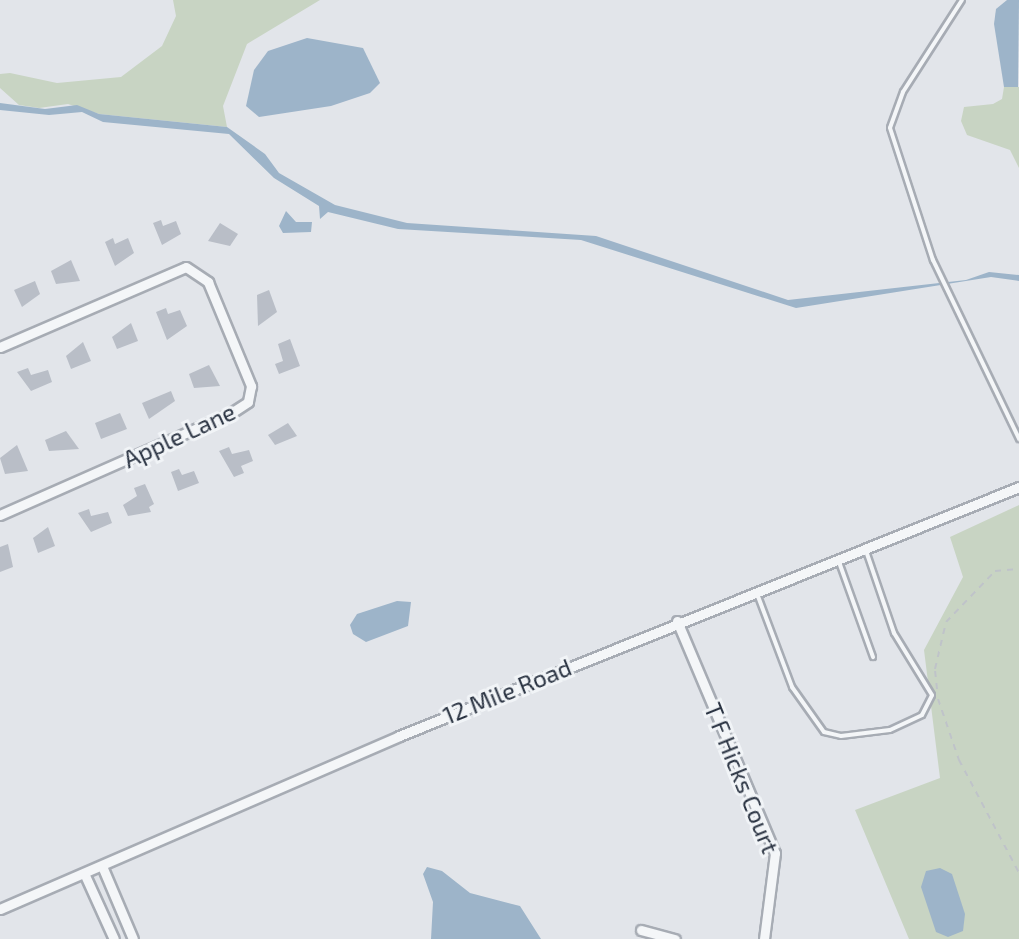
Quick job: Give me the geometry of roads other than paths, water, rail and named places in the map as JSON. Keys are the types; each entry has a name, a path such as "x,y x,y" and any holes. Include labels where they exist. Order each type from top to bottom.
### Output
{"street":[{"name":"Apple Lane","path":"0,515 231,413 248,402 251,386 208,282 186,267 1,342"},
{"name":"12 Mile Road","path":"0,909 677,621 864,545 1019,487"},
{"name":"T F Hicks Court","path":"677,621 775,853 777,869 764,939"},
{"path":"102,866 131,936 120,939"},
{"path":"84,873 114,939"},
{"path":"641,930 675,939"}],"lane":[{"path":"962,0 903,92 890,128 933,260 1019,439"},
{"path":"755,589 792,687 824,732 841,736 890,730 922,715 932,695 894,633 864,545"},
{"path":"837,556 873,657"}],"water":[{"path":"1007,0 1019,0 1018,87 1004,87 994,24 996,9"},
{"path":"307,38 363,48 380,83 370,93 331,106 259,117 246,106 254,70 268,51"},
{"path":"0,103 45,109 77,105 99,114 227,127 265,154 279,173 335,205 407,223 596,236 788,300 966,280 989,272 1019,275 1019,281 991,277 796,308 581,240 398,229 328,212 320,219 319,206 274,178 229,134 103,122 82,112 49,115 0,110"},
{"path":"286,211 296,222 312,222 311,232 283,233 279,226"},
{"path":"397,601 411,602 408,626 366,642 353,634 350,625 357,614"},
{"path":"427,867 442,871 470,893 520,906 541,939 431,939 433,902 423,874"},
{"path":"940,868 952,874 965,914 963,931 948,937 936,932 921,887 926,871"}]}
